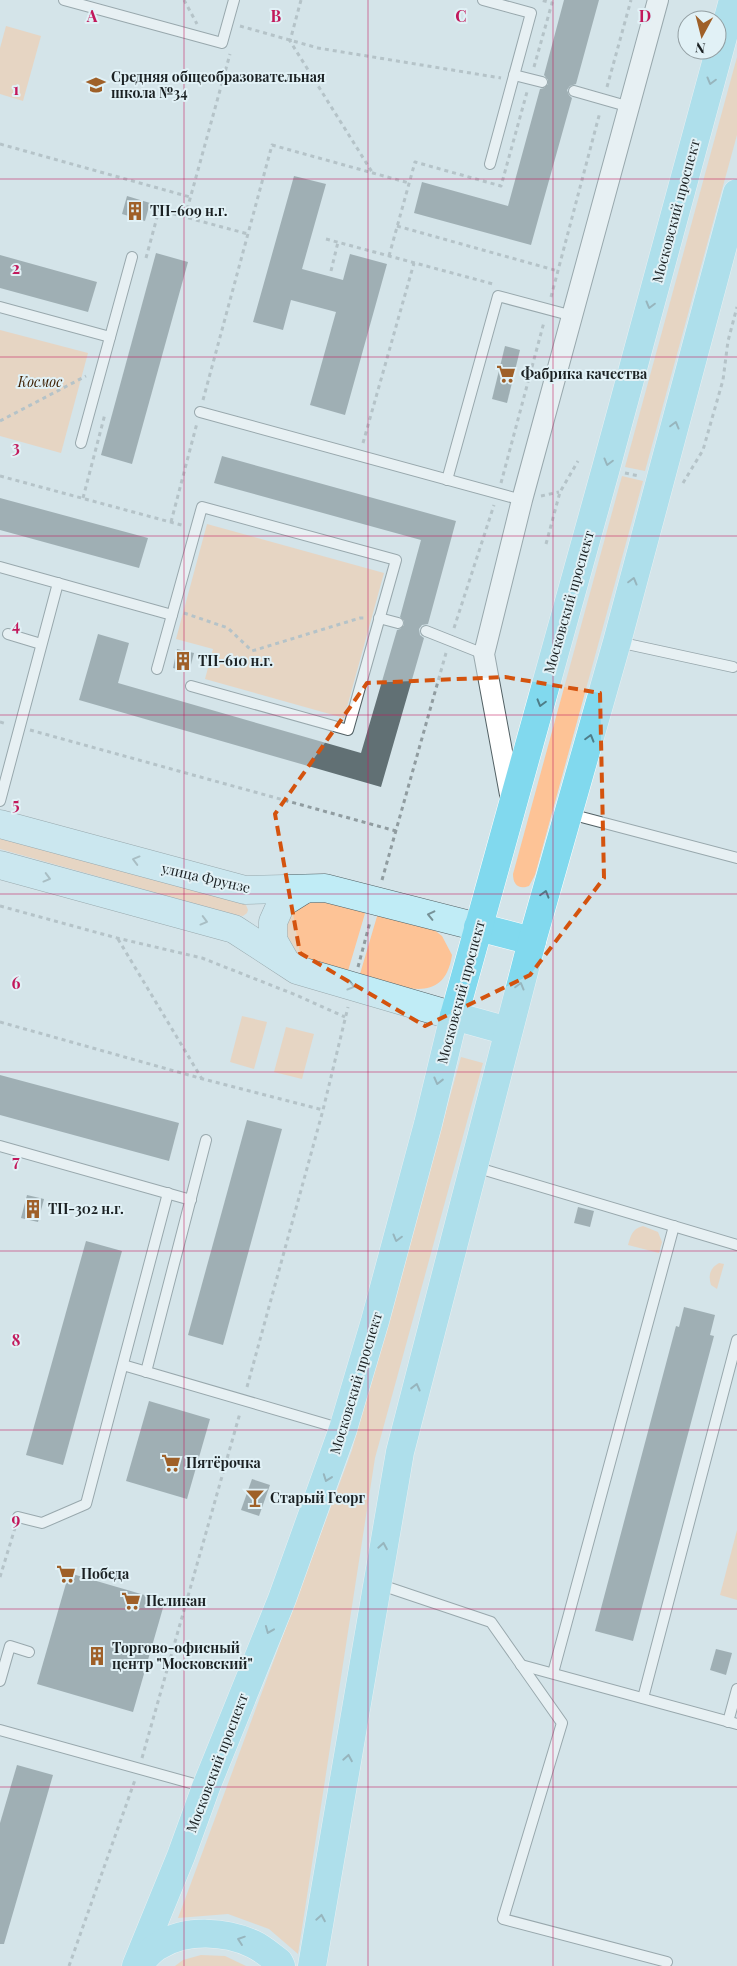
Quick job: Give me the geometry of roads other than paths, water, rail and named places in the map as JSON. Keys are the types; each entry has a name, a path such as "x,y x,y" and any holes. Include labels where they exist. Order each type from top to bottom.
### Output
{"main road":[{"name":"Московский проспект","path":"136,1966 282,1600 343,1429 426,1134 454,1016 478,927 733,0"},
{"path":"312,1966 400,1452 532,941 617,642 737,193"},
{"name":"улица Фрунзе","path":"0,824 245,890 325,888 532,941"},
{"path":"0,865 234,929 297,970 508,1031"},
{"path":"285,961 273,940 273,922 281,904 305,889"},
{"path":"234,929 248,927 259,914 260,907 257,898 245,890"},
{"path":"136,1966 159,1945 182,1936 206,1934 230,1936 254,1944 279,1962 281,1966"}],"street":[{"path":"512,806 484,654 522,500 658,0"}],"lane":[{"path":"64,0 222,43 234,0"},
{"path":"483,0 531,13 490,164"},
{"path":"514,78 542,82"},
{"path":"574,91 630,107"},
{"path":"81,443 132,257"},
{"path":"447,480 498,296 573,316"},
{"path":"0,307 110,337"},
{"path":"200,412 522,500"},
{"path":"157,669 202,507 396,560 348,730 191,686"},
{"path":"0,568 173,612"},
{"path":"0,801 58,583"},
{"path":"379,618 398,623"},
{"path":"426,631 484,654"},
{"path":"8,634 42,644"},
{"path":"617,642 732,667"},
{"path":"569,814 737,858"},
{"path":"146,1372 206,1140"},
{"path":"0,1146 191,1200"},
{"path":"474,1167 737,1245"},
{"path":"18,1517 42,1523 86,1504 168,1193"},
{"path":"553,1673 674,1226"},
{"path":"642,1698 737,1340"},
{"path":"123,1365 343,1429"},
{"path":"377,1584 491,1622 562,1723 503,1919 667,1962"},
{"path":"0,1681 10,1646 29,1652"},
{"path":"521,1665 733,1723 737,1689"},
{"path":"0,1730 206,1787"}],"place":[{"name":"Средняя общеобразовательная школа №34","path":"96,85"},
{"name":"ТП-609 н.г.","path":"135,211"},
{"name":"Фабрика качества","path":"506,374"},
{"name":"ТП-610 н.г.","path":"183,661"},
{"name":"ТП-302 н.г.","path":"33,1209"},
{"name":"Пятёрочка","path":"171,1463"},
{"name":"Старый Георг","path":"255,1498"},
{"name":"Победа","path":"66,1574"},
{"name":"Пеликан","path":"131,1601"},
{"name":"Торгово-офисный центр \"Московский\"","path":"97,1656"}],"park label":[{"name":"Космос","path":"40,382"}]}
